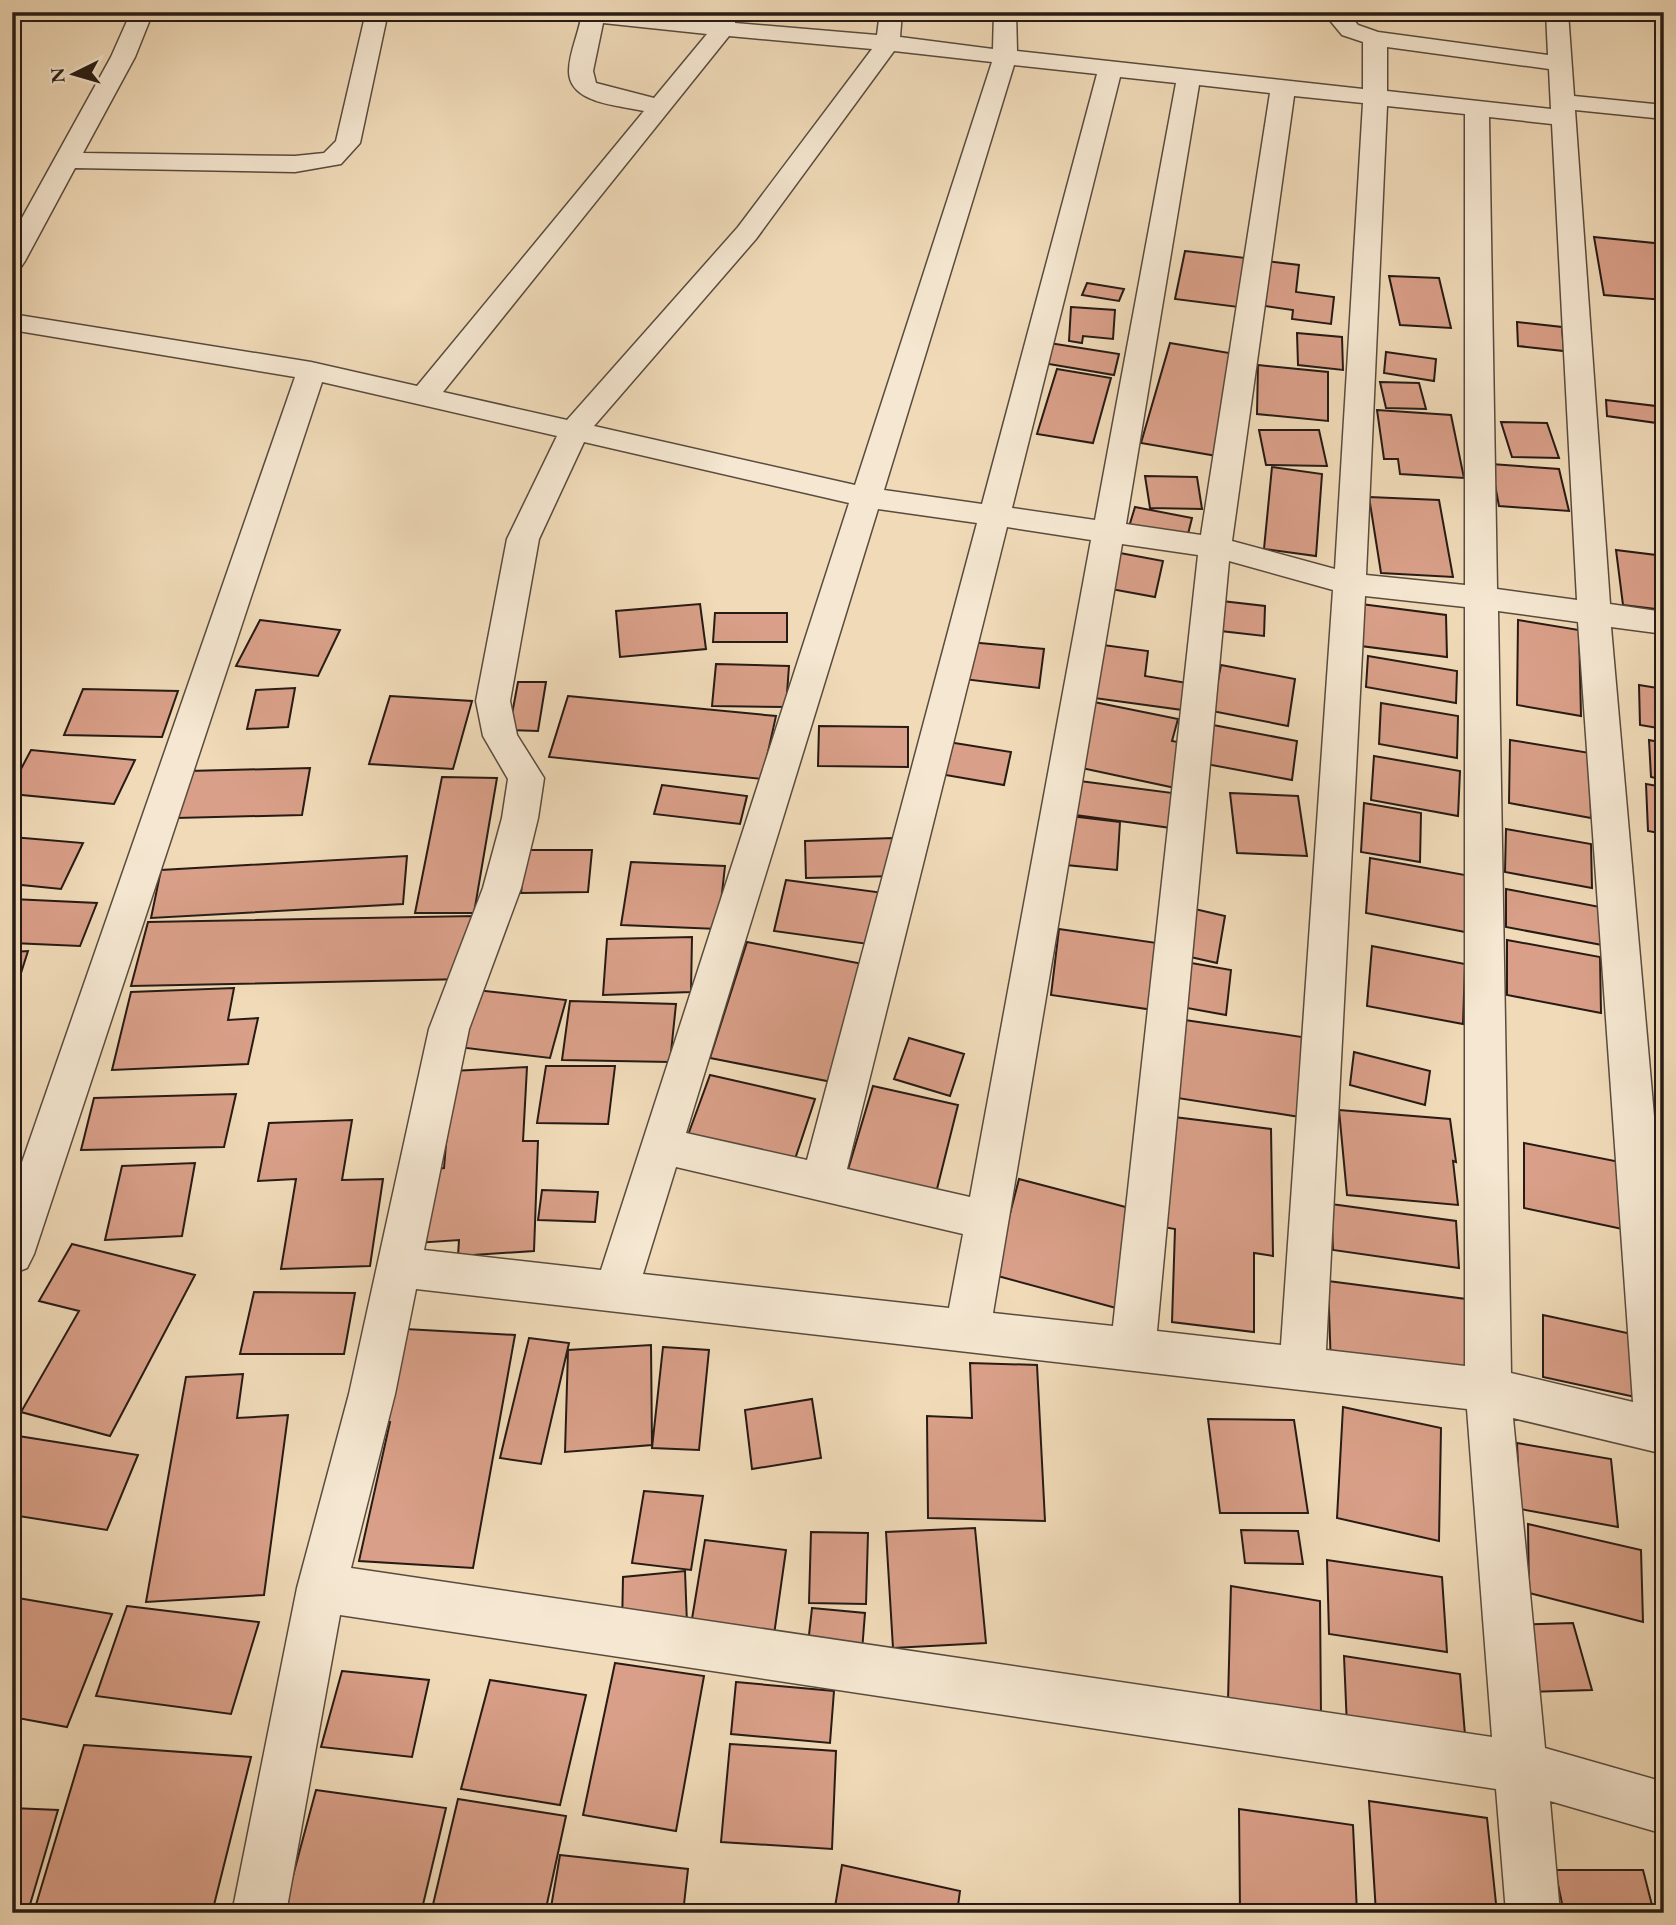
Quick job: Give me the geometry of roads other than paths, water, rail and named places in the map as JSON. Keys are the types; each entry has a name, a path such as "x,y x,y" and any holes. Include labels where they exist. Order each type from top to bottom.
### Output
{"street":[{"path":"12,261 123,57 142,12"},
{"path":"67,160 295,164 332,159 348,143 377,12"},
{"path":"259,1913 321,1588 372,1394 449,1029 502,888 520,818 526,778 500,736 494,701 523,540 574,430 747,233 888,43 891,12"},
{"path":"616,1292 1005,57 1005,12"},
{"path":"1334,12 1349,30 1375,38 1561,64"},
{"path":"399,1267 1488,1390 1661,1431 1594,614 1557,12"},
{"path":"660,107 601,94 585,87 581,71 593,14 723,21 1005,57 1477,109 1664,112"},
{"path":"424,397 660,107 723,21"},
{"path":"1302,1369 1350,584 1375,97 1375,38"},
{"path":"822,1183 1110,68"},
{"path":"967,1332 1189,77"},
{"path":"1133,1350 1215,547 1283,87"},
{"path":"1477,109 1479,597 1488,1390 1533,1913"},
{"path":"12,322 312,371 865,497 1215,547 1350,584 1479,597 1664,623"},
{"path":"12,1254 312,371"},
{"path":"662,1146 987,1220"},
{"path":"321,1588 1520,1767 1664,1808"}]}
